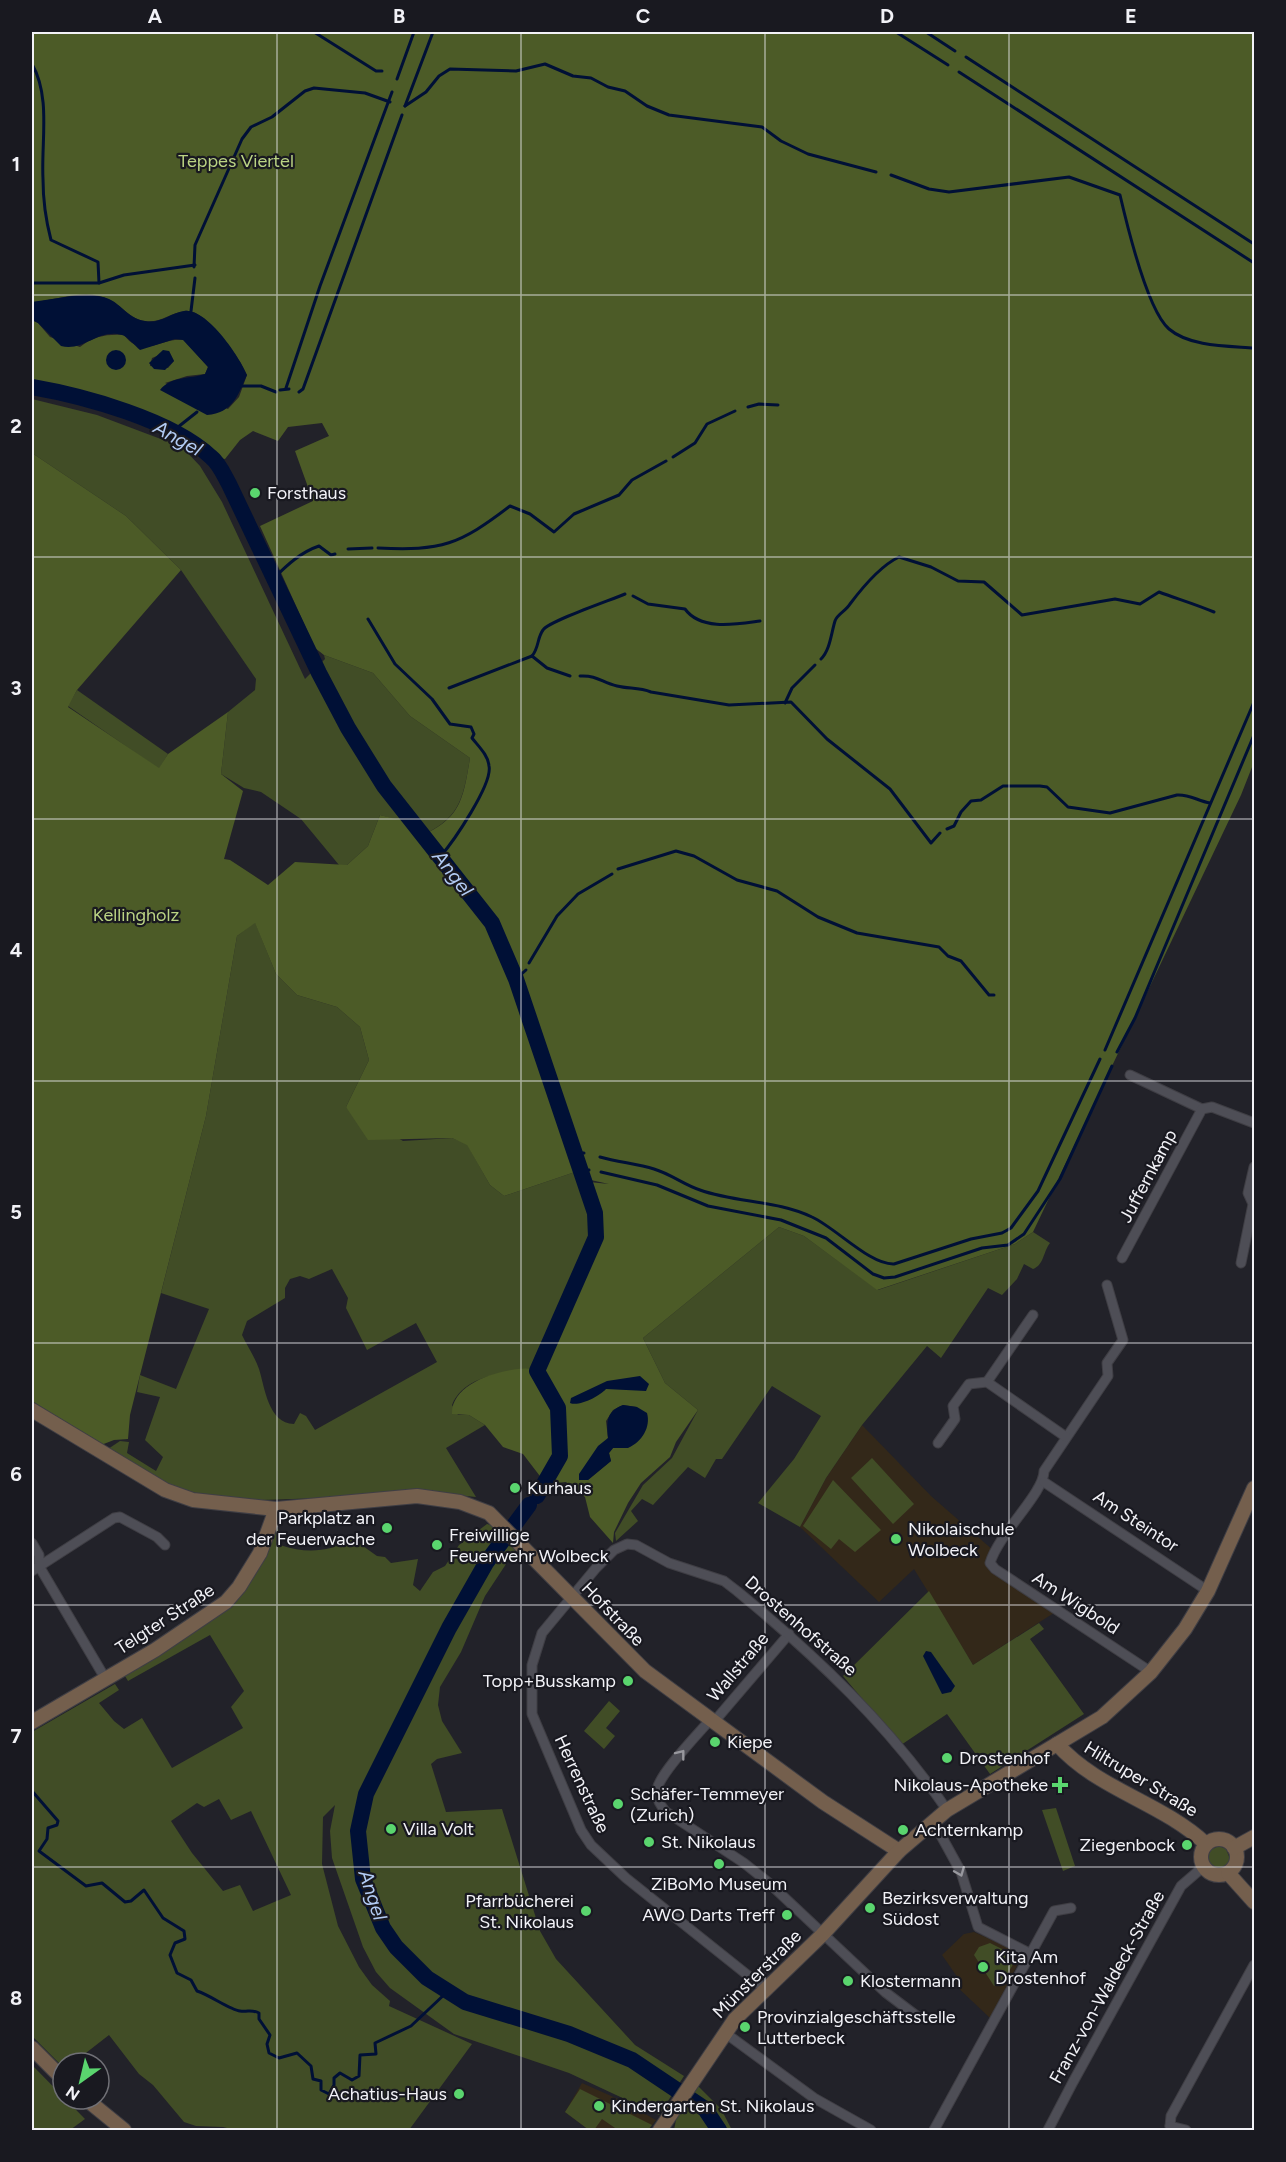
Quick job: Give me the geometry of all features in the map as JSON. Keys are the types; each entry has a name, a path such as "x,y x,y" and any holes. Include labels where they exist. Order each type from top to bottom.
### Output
{"street":[{"path":"1130,1075 1202,1109 1212,1107 1254,1123"},
{"name":"Juffernkamp","path":"1122,1258 1202,1109"},
{"path":"1241,1263 1253,1204 1248,1193 1254,1167"},
{"name":"Am Wigbold","path":"1107,1285 1123,1340 1107,1364 1108,1376 1044,1471 1044,1482 1017,1516 994,1551 990,1563 995,1569 1151,1672"},
{"path":"987,1382 1033,1315"},
{"path":"938,1443 954,1419 953,1406 969,1384 987,1382 1066,1437"},
{"name":"Hofstraße","path":"32,1410 176,1495 220,1504 276,1509 417,1496 470,1505 489,1513 645,1671 823,1802 899,1851"},
{"name":"Am Steintor","path":"1044,1482 1208,1591"},
{"path":"899,1851 947,1810 1030,1758 1102,1717 1151,1672 1185,1629 1208,1591 1254,1488"},
{"name":"Telgter Straße","path":"32,1722 155,1650 226,1602 239,1587 260,1553 276,1509"},
{"path":"35,1569 114,1518 120,1518 157,1537 165,1545"},
{"path":"32,1543 39,1555 35,1569 105,1678"},
{"name":"Drostenhofstraße","path":"570,1597 614,1550 627,1544 636,1545 669,1563 724,1581 789,1634 848,1689 902,1750 947,1810"},
{"name":"Herrenstraße","path":"570,1597 542,1633 536,1649 532,1665 532,1714 581,1830 591,1845 633,1884 765,1989"},
{"name":"Wallstraße","path":"789,1634 680,1754 657,1788 658,1802 665,1811 761,1876 822,1935"},
{"name":"Hiltruper Straße","path":"1058,1744 1087,1772 1163,1813 1206,1844"},
{"path":"933,1821 961,1872 978,1927 1031,1954"},
{"path":"1234,1848 1254,1837"},
{"path":"1222,1839 1234,1848 1237,1859 1228,1873 1212,1874 1203,1867 1201,1854 1206,1844 1222,1839"},
{"name":"Münsterstraße","path":"660,2130 724,2032 822,1935 899,1851"},
{"name":"Franz-von-Waldeck-Straße","path":"1048,2130 1072,2082 1181,1886 1203,1867"},
{"path":"1228,1873 1254,1902"},
{"path":"934,2130 1054,1911 1071,1908"},
{"name":"Münsterstraße","path":"822,1935 885,1992 918,2018"},
{"path":"1186,2130 1167,2128 1171,2116 1254,1965"},
{"path":"724,2032 814,2098 871,2130"},
{"path":"32,2048 51,2067"},
{"path":"101,2111 124,2130"}],"shaded area":[{"name":"Nikolaischule Wolbeck","path":"862,1425 931,1496 994,1551 990,1563 1057,1611 973,1665 914,1569 879,1602 800,1527 826,1478"},
{"name":"Kita Am Drostenhof","path":"974,1932 1023,1954 990,2018 953,1983 958,1978 942,1955 964,1934"},
{"name":"Kindergarten St. Nikolaus","path":"582,2083 656,2120 648,2130 589,2130 565,2112"}],"green space":[{"path":"32,32 1254,32 1254,762 1241,795 1033,1232 1015,1244 877,1290 804,1236 779,1227 643,1338 665,1383 698,1410 676,1442 670,1457 641,1483 628,1503 614,1532 613,1543 590,1517 585,1497 566,1482 546,1484 523,1454 503,1447 485,1425 469,1415 452,1414 454,1402 472,1383 500,1372 515,1369 541,1369 599,1239 597,1208 589,1182 609,1184 586,1179 575,1172 504,1196 490,1185 467,1145 452,1138 368,1140 346,1107 369,1060 360,1027 337,1007 297,995 276,974 255,923 237,936 206,1116 130,1415 128,1439 114,1440 101,1445 32,1401 32,453 126,516 181,570 77,690 68,707 159,768 168,754 228,712 221,774 243,791 224,859 230,860 268,885 295,862 347,865 368,846 380,815 404,821 418,837 443,823 458,806 465,786 470,758 410,716 373,673 324,655 315,648 260,526 313,501 295,451 329,436 322,423 288,427 278,441 253,431 240,440 225,459 206,452 177,433 142,419 87,400 32,387 32,320 38,323 50,337 80,347 101,336 112,335 124,335 138,346 145,347 168,341 184,340 208,367 205,374 187,376 165,383 228,409 239,397 247,375 237,357 212,325 193,312 185,311 156,321 145,321 135,318 101,296 81,295 32,302","holes":["169,351 174,361 168,368 150,366 152,358","623,1405 637,1407 618,1448 613,1448 609,1453 611,1461 588,1480 608,1438 606,1421 613,1410"]},
{"path":"32,399 97,415 182,447 200,466 222,502 305,679 325,659 324,655 373,673 410,716 470,758 462,797 457,807 443,823 418,837 404,822 380,815 368,846 347,865 339,865 301,819 261,792 244,788 221,774 228,712 255,690 256,679 181,570 126,516 32,453"},
{"path":"77,690 168,754 159,769 68,706"},
{"path":"255,922 276,974 297,995 337,1007 360,1027 369,1060 346,1107 403,1141 452,1138 467,1144 490,1185 504,1196 575,1172 589,1210 590,1231 579,1270 532,1368 475,1381 458,1395 452,1405 458,1415 469,1415 485,1425 446,1448 476,1497 446,1494 231,1501 177,1491 108,1449 120,1441 129,1442 127,1453 156,1471 163,1457 145,1440 160,1397 137,1392 140,1375 176,1389 209,1309 161,1293 206,1116 237,936","holes":["332,1269 348,1298 346,1308 367,1350 416,1323 437,1362 315,1430 306,1416 300,1413 294,1424 285,1422 278,1418 269,1403 257,1365 242,1335 247,1321 285,1298 285,1288 290,1279 300,1276 309,1279"]},
{"path":"779,1227 804,1236 878,1290 1015,1244 1033,1232 1050,1243 1039,1265 1033,1269 1024,1264 1017,1279 1002,1295 988,1288 941,1358 927,1346 862,1425 826,1478 800,1527 758,1503 794,1459 821,1416 772,1386 722,1459 716,1459 705,1478 688,1467 653,1505 642,1499 631,1511 638,1521 616,1541 615,1533 643,1485 672,1458 698,1410 665,1383 643,1338"},
{"path":"872,1458 914,1504 893,1524 851,1478"},
{"path":"833,1480 881,1530 855,1552 839,1539 831,1549 803,1526"},
{"path":"487,1524 491,1525 516,1549 485,1596 461,1652 440,1687 438,1705 442,1721 462,1753 437,1759 431,1764 446,1812 502,1809 540,1931 556,1959 635,2045 684,2076 659,2115 569,2073 454,2034 390,1988 376,1972 363,1947 332,1858 330,1831 335,1805 323,1817 322,1864 338,1926 359,1967 372,1985 390,2001 389,2006 472,2044 409,2130 235,2130 196,2126 184,2122 153,2085 139,2074 109,2035 88,2051 51,2051 51,2055 32,2036 32,1732 115,1684 119,1690 99,1703 124,1729 142,1718 172,1768 243,1728 231,1707 244,1691 210,1635 128,1681 125,1676 182,1635 262,1562 278,1528 280,1545 290,1548 326,1549 353,1539 377,1556 385,1557 391,1563 418,1559 413,1585 420,1591 433,1572 445,1566 459,1545","holes":["219,1799 231,1820 251,1811 291,1895 253,1911 240,1885 223,1891 192,1853 171,1821 197,1803 204,1807"]},
{"path":"929,1591 973,1665 1039,1623 1044,1629 1030,1639 1084,1714 990,1774 947,1714 901,1745 843,1676"},
{"path":"609,1701 620,1711 606,1728 615,1736 604,1749 584,1731"},
{"path":"1056,1808 1075,1866 1063,1871 1042,1810"},
{"path":"1219,1846 1226,1849 1229,1862 1223,1867 1212,1867 1207,1857 1210,1850"},
{"path":"990,1943 1002,1949 1006,1958 1014,1958 1015,1961 1005,1978 994,1986 974,1955 979,1947"},
{"path":"32,2065 51,2084 51,2111 77,2111 85,2119 70,2130 32,2130"},
{"path":"697,2085 721,2109 732,2130 674,2130 676,2120"},
{"name":"Kindergarten St. Nikolaus","path":"580,2089 652,2125 648,2130 618,2130 602,2119 594,2130 589,2130 565,2112"}],"water":[{"path":"72,296 105,297 134,318 151,322 184,311 193,312 202,317 230,346 247,375 237,396 223,411 207,415 160,390 164,385 175,380 205,374 208,367 183,340 175,339 140,350 124,336 113,334 98,337 77,346 61,346 32,320 32,302"},
{"path":"116,350 123,353 126,360 123,367 116,370 109,367 106,360 109,353"},
{"path":"163,350 169,351 174,361 165,370 154,369 149,363"},
{"path":"640,1376 649,1384 646,1391 606,1389 589,1400 570,1403 571,1398 607,1381"},
{"path":"623,1405 637,1407 647,1413 648,1424 644,1434 628,1448 613,1448 609,1453 611,1461 588,1480 579,1480 579,1474 598,1446 608,1438 608,1418 613,1411"},
{"path":"926,1651 931,1652 955,1686 951,1692 942,1694 923,1656"}],"waterway":[{"path":"314,32 376,71 382,71"},
{"path":"397,79 414,32"},
{"path":"405,106 433,32"},
{"path":"896,32 948,65"},
{"path":"926,32 955,51"},
{"path":"966,57 1254,244"},
{"path":"32,64 38,77 43,105 44,194 51,240 98,262 99,283"},
{"path":"405,106 426,92 439,76 450,69 516,71 545,64 573,76 591,78 608,87 625,91 647,106 669,115 762,127 781,141 808,154 876,172"},
{"path":"959,72 1254,263"},
{"path":"194,267 195,245 242,139 251,127 272,117 305,91 314,88 365,93 390,102"},
{"path":"286,388 320,286 392,92"},
{"path":"299,392 303,389 402,115"},
{"path":"891,175 929,189 949,192 1069,177 1120,195 1146,286 1161,319 1169,329 1178,335 1199,342 1254,348"},
{"path":"32,283 99,283 124,275 195,265"},
{"path":"191,311 195,278"},
{"path":"241,386 261,386 276,392"},
{"name":"Angel","path":"32,387 101,403 151,421 194,444 216,462 229,484 319,673 348,728 384,786 492,923 516,979 595,1213 596,1237 537,1371 558,1408 560,1456 537,1496"},
{"path":"280,390 289,389"},
{"path":"748,407 759,404 778,405"},
{"path":"673,457 695,443 707,424 735,411"},
{"path":"173,431 197,412"},
{"path":"378,548 418,548 449,543 477,529 510,506 530,514 554,532 574,514 619,495 632,480 666,461"},
{"path":"273,579 294,560 319,546 331,555 335,554"},
{"path":"348,549 372,548"},
{"path":"821,659 838,616 878,572 899,557 931,567 958,581 984,582 1022,615 1115,599 1140,604 1159,592 1214,612"},
{"path":"532,656 541,633 548,626 625,594"},
{"path":"633,596 648,604 685,609 700,621 710,623 760,621"},
{"path":"368,619 395,664 432,699 450,724 471,727 474,734 472,738 487,758 489,774 479,799 440,857"},
{"path":"449,688 532,656 547,668 570,676"},
{"path":"785,703 792,688 815,665"},
{"path":"580,676 596,678 621,687 729,705 791,702 827,739 890,789 931,843 940,833"},
{"path":"1105,1050 1254,702"},
{"path":"1117,1052 1135,1018 1254,735"},
{"path":"947,829 954,826 961,812 971,801 981,800 1003,786 1047,787 1068,807 1110,813 1177,795 1210,803"},
{"path":"618,869 676,851 694,856 737,880 777,891 818,917 857,933 939,947 948,956 961,961 989,995 994,995"},
{"path":"529,963 557,916 578,894 612,874"},
{"path":"516,979 526,970"},
{"path":"600,1157 654,1169 694,1188 714,1194 799,1211 821,1222 874,1259 894,1264 971,1239 1002,1233 1011,1228 1038,1191 1100,1059"},
{"path":"601,1172 657,1185 708,1206 781,1220 826,1238 873,1274 884,1278 895,1277 982,1248 1008,1245 1024,1234 1060,1179 1112,1066"},
{"path":"577,1153 584,1153"},
{"path":"583,1171 589,1170"},
{"name":"Angel","path":"529,1505 486,1563 449,1628 366,1794 358,1831 363,1879 383,1928 396,1947 427,1978 465,2002 569,2034 632,2060 705,2109 719,2130"},
{"path":"32,1791 58,1821 57,1825 48,1828 47,1839 39,1851 86,1886 102,1883 125,1902 131,1901 144,1890 163,1918 184,1931 185,1939 175,1943 170,1955 177,1973 191,1980 197,1991 231,2008 259,2013 259,2019 270,2035 267,2044 269,2053 279,2058 297,2053 311,2066 313,2079 321,2081 321,2090 329,2094 334,2085 334,2078 340,2073 352,2080 359,2076 360,2055 376,2054 375,2043 411,2026 447,1992"}],"place":[{"name":"Forsthaus","path":"255,493"},
{"name":"Kurhaus","path":"515,1488"},
{"name":"Parkplatz an der Feuerwache","path":"387,1528"},
{"name":"Nikolaischule Wolbeck","path":"896,1539"},
{"name":"Freiwillige Feuerwehr Wolbeck","path":"437,1545"},
{"name":"Topp+Busskamp","path":"628,1681"},
{"name":"Kiepe","path":"715,1742"},
{"name":"Drostenhof","path":"947,1758"},
{"name":"Nikolaus-Apotheke","path":"1060,1785"},
{"name":"Schäfer-Temmeyer (Zurich)","path":"618,1804"},
{"name":"Villa Volt","path":"391,1829"},
{"name":"Achternkamp","path":"903,1830"},
{"name":"St. Nikolaus","path":"649,1842"},
{"name":"Ziegenbock","path":"1187,1845"},
{"name":"ZiBoMo Museum","path":"719,1864"},
{"name":"Bezirksverwaltung Südost","path":"870,1908"},
{"name":"Pfarrbücherei St. Nikolaus","path":"586,1911"},
{"name":"AWO Darts Treff","path":"787,1915"},
{"name":"Kita Am Drostenhof","path":"983,1967"},
{"name":"Klostermann","path":"848,1981"},
{"name":"Provinzialgeschäftsstelle Lutterbeck","path":"745,2027"},
{"name":"Achatius-Haus","path":"459,2094"},
{"name":"Kindergarten St. Nikolaus","path":"599,2106"}],"park label":[{"name":"Teppes Viertel","path":"236,161"},
{"name":"Kellingholz","path":"136,915"}]}
